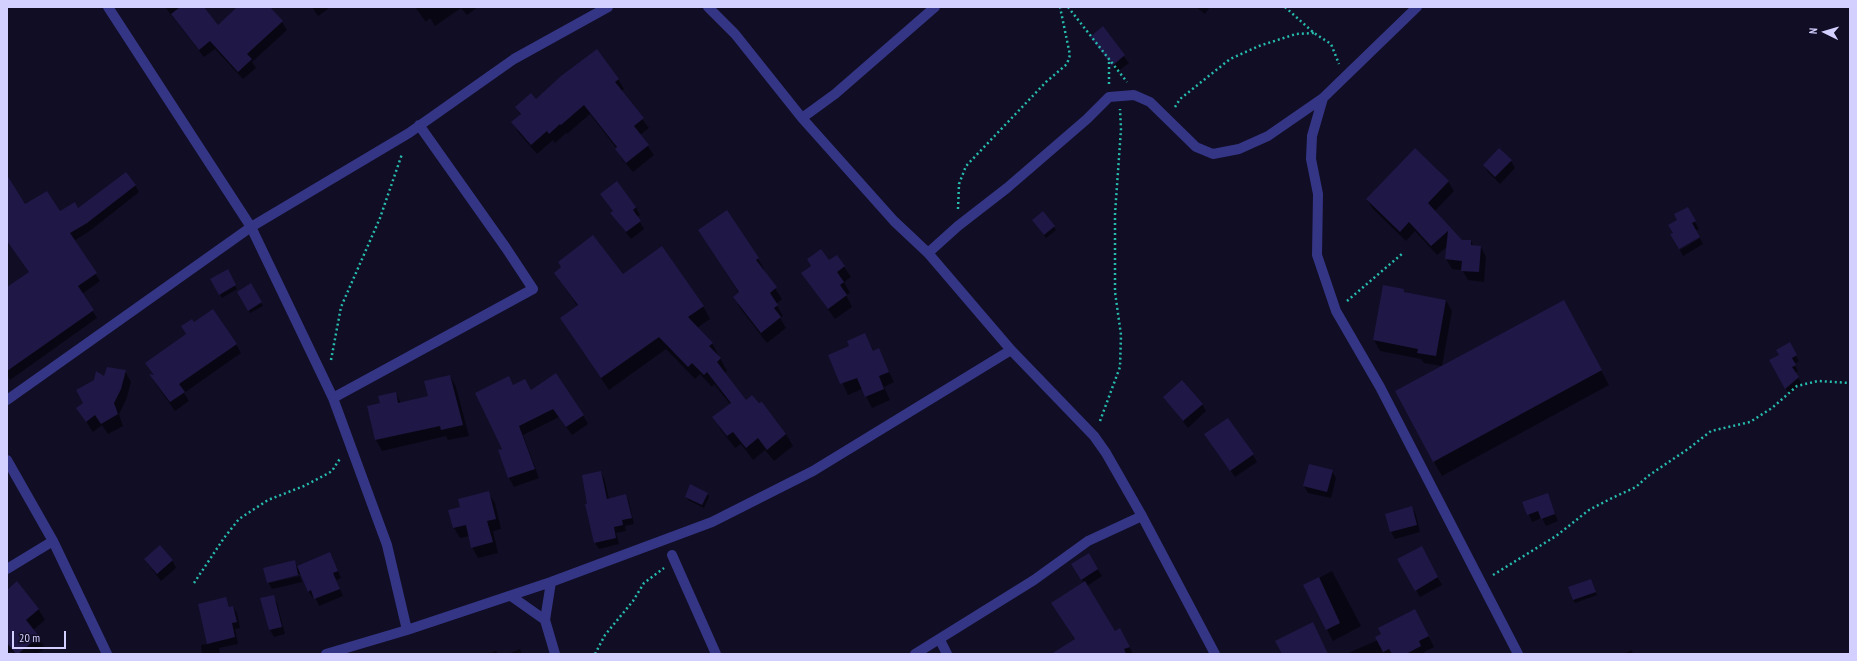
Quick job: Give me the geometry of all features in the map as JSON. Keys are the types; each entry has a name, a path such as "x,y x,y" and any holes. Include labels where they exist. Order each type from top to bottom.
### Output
{"street":[{"path":"108,7 251,228 326,383 333,398 387,545 407,630"},
{"path":"7,400 251,228 409,133 418,125 514,59 608,7"},
{"path":"708,7 735,34 802,118 894,221 928,253 1011,350 1094,436 1106,453 1142,516 1215,654"},
{"path":"802,118 834,94 935,7"},
{"path":"928,253 958,226 1007,188 1114,97 1134,95 1150,102 1196,147 1213,154 1239,149 1268,136 1323,98 1417,7"},
{"path":"1323,98 1312,136 1311,160 1318,194 1317,256 1336,311 1380,387 1518,654"},
{"path":"333,398 533,289 506,248 418,125"},
{"path":"326,654 407,630 511,596 712,522 813,470 1011,350"},
{"path":"7,460 53,541 108,654"},
{"path":"916,654 1034,580 1088,541 1142,516"},
{"path":"7,569 53,541"},
{"path":"672,554 716,654"},
{"path":"551,582 545,620 556,654"},
{"path":"511,596 545,620"},
{"path":"940,640 947,654"}],"path":[{"path":"958,226 959,184 966,166 1046,82 1067,64 1070,55 1060,7"},
{"path":"1068,7 1109,62 1140,98"},
{"path":"1285,7 1314,33 1331,44 1343,78"},
{"path":"1166,118 1180,99 1230,59 1259,46 1296,34 1314,33"},
{"path":"1094,436 1120,367 1121,335 1115,292 1115,214 1121,129 1114,97 1109,62"},
{"path":"326,383 342,307 380,218 409,133"},
{"path":"1336,311 1403,253"},
{"path":"1480,581 1498,572 1556,536 1590,510 1610,499 1636,488 1648,476 1688,449 1710,431 1750,422 1772,408 1797,386 1818,381 1850,383"},
{"path":"194,583 224,538 239,519 268,500 304,486 332,471 350,444"},
{"path":"595,654 605,635 633,601 644,583 666,567 672,554"}],"building":[{"path":"180,7 204,7 218,25 237,7 270,7 283,21 247,54 252,59 238,72 210,41 199,50 171,14"},
{"path":"1103,26 1125,55 1112,66 1090,37"},
{"path":"597,49 619,79 615,82 644,118 634,126 649,145 626,163 615,149 617,147 584,105 561,125 560,124 549,134 547,131 531,145 511,122 521,114 515,107 531,93 536,99 561,76"},
{"path":"1415,148 1449,181 1428,203 1462,240 1471,240 1471,245 1481,246 1479,272 1461,271 1462,261 1445,259 1448,231 1431,246 1409,222 1400,232 1366,199"},
{"path":"1499,148 1512,160 1495,177 1483,165"},
{"path":"126,172 136,185 87,223 70,233 97,273 78,286 94,310 7,371 7,287 29,272 7,241 7,175 25,204 47,191 60,211 75,202 78,208"},
{"path":"617,181 636,207 633,210 641,221 626,232 610,213 613,211 600,194"},
{"path":"1688,207 1696,221 1692,223 1700,237 1679,249 1670,234 1673,233 1668,225 1677,220 1674,214"},
{"path":"727,210 759,258 756,260 777,287 770,293 778,305 774,308 781,317 761,333 733,297 739,292 698,230"},
{"path":"1043,211 1055,226 1044,235 1032,220"},
{"path":"593,235 623,274 662,246 704,306 688,317 713,343 709,346 721,358 717,362 746,400 752,395 759,403 762,402 786,434 767,450 758,438 746,448 733,432 727,436 712,417 731,403 707,372 704,375 692,363 688,367 659,337 601,378 560,318 578,305 554,273 561,267 558,262"},
{"path":"821,249 829,260 837,255 845,266 837,272 844,282 840,285 847,295 828,309 801,273 811,266 807,259"},
{"path":"228,269 236,285 219,295 210,279"},
{"path":"251,283 262,302 248,311 237,292"},
{"path":"1383,285 1404,289 1404,292 1446,300 1436,356 1417,353 1418,349 1373,340"},
{"path":"1564,300 1602,370 1433,462 1395,391"},
{"path":"213,309 237,344 179,384 185,392 170,402 149,374 154,375 145,363 186,334 181,326 192,319 194,322"},
{"path":"865,333 873,351 879,348 889,372 879,376 884,389 865,397 857,378 840,384 828,355 849,346 847,341"},
{"path":"1790,342 1797,355 1792,358 1796,365 1792,367 1799,377 1785,389 1769,360 1779,355 1776,350"},
{"path":"107,367 126,370 121,389 114,403 118,414 101,424 95,415 86,422 76,408 83,403 76,390 94,380 96,371 104,376"},
{"path":"556,373 584,415 566,427 553,409 519,426 535,469 508,478 498,450 502,449 475,393 509,376 513,385 525,379 531,390"},
{"path":"450,375 463,425 441,430 440,426 375,440 367,406 380,403 378,396 396,392 398,403 428,396 424,381"},
{"path":"1182,380 1203,404 1183,421 1163,397"},
{"path":"1228,418 1254,454 1230,471 1204,434"},
{"path":"1309,464 1333,470 1327,492 1303,486"},
{"path":"601,471 607,499 626,494 632,518 622,520 623,525 614,527 616,538 594,543 585,504 587,504 582,475"},
{"path":"690,484 708,493 702,505 685,497"},
{"path":"489,491 496,519 487,521 493,542 471,548 466,525 453,528 448,510 460,507 458,499"},
{"path":"1548,493 1555,514 1541,519 1538,511 1527,515 1522,502"},
{"path":"1412,506 1417,525 1390,532 1385,514"},
{"path":"160,545 173,560 157,574 144,559"},
{"path":"1422,546 1438,577 1415,591 1397,559"},
{"path":"330,552 338,571 333,573 340,589 314,599 311,590 308,592 297,566"},
{"path":"1089,553 1098,569 1081,580 1071,564"},
{"path":"295,560 298,575 267,583 263,568"},
{"path":"1319,577 1340,623 1326,630 1303,585"},
{"path":"1591,579 1596,592 1573,600 1568,587"},
{"path":"17,581 39,609 26,620 39,636 18,654 16,654 7,643 7,590"},
{"path":"1085,581 1115,631 1120,628 1130,647 1124,649 1126,654 1051,654 1075,639 1051,603"},
{"path":"274,595 282,627 269,630 260,598"},
{"path":"226,597 229,607 233,606 237,622 232,623 235,637 207,644 198,604"},
{"path":"1415,609 1429,636 1419,641 1421,646 1406,654 1392,654 1389,649 1383,652 1375,637 1381,634 1378,628"},
{"path":"1313,622 1328,654 1282,654 1275,641"}]}
